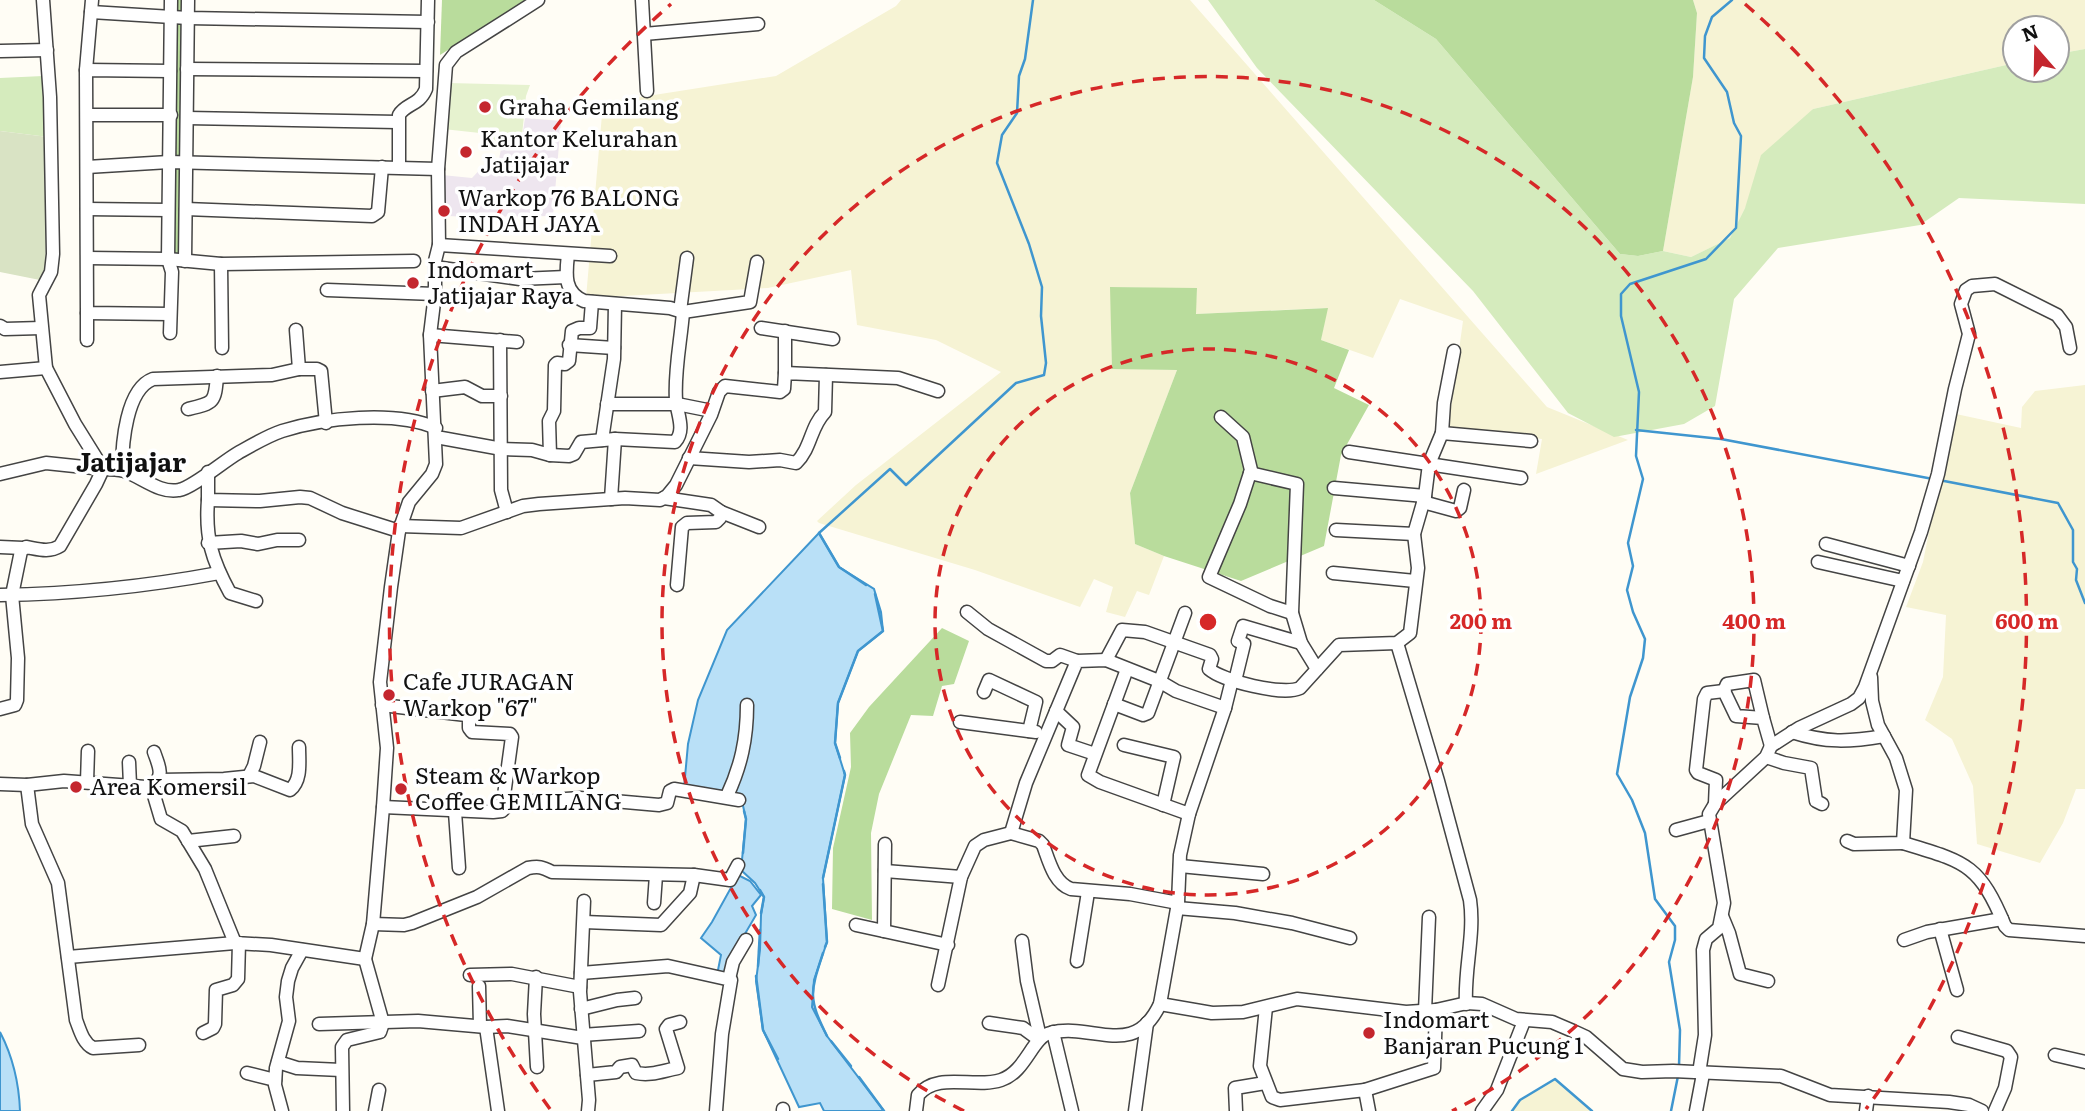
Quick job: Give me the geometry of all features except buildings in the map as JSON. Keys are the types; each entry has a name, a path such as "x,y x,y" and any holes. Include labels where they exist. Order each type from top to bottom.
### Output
{"street":[{"path":"43,0 53,254 51,272 39,295 41,328 47,368 75,424 103,469"},
{"path":"170,332 168,210 171,0"},
{"path":"185,261 188,0"},
{"path":"399,167 397,122 401,111 416,104 426,89 428,0"},
{"path":"343,1111 342,1047 351,1038 378,1033 383,1023 365,959 373,924 387,748 380,682 400,529 409,502 432,474 436,464 430,335 439,245 438,169 446,65 456,52 538,0"},
{"path":"642,0 647,91"},
{"path":"87,340 86,70 92,6 188,18 428,22"},
{"path":"644,34 758,24"},
{"path":"1,51 47,50"},
{"path":"187,69 426,71"},
{"path":"86,70 170,71"},
{"path":"87,115 171,115"},
{"path":"187,118 397,122"},
{"path":"86,167 187,163 438,169"},
{"path":"186,209 372,216 378,212 382,167"},
{"path":"87,209 168,210"},
{"path":"439,245 610,256"},
{"path":"568,254 566,276 573,295 584,301 681,311 750,302 757,262"},
{"path":"88,258 170,265 185,261 221,264 414,261"},
{"path":"0,474 46,463 122,470 172,491 183,489 237,454 279,432 326,423 400,418 414,419 436,432 502,449 532,450 550,455 572,456 579,443 608,440 675,442 680,437 681,430 677,404 681,311 687,258"},
{"path":"221,264 222,348"},
{"path":"435,267 520,279 566,276"},
{"path":"1696,1111 1690,1072 1704,1035 1703,950 1706,939 1719,928 1724,903 1709,814 1715,804 1792,732 1850,705 1859,698 1871,674 1936,479 1969,334 1961,304 1966,290 1972,286 1995,284 2057,314 2066,327 2070,348"},
{"path":"327,290 435,294"},
{"path":"550,455 549,421 554,411 555,365 569,361 572,331 590,328 592,302"},
{"path":"611,499 607,404 614,348 615,304"},
{"path":"87,313 170,314"},
{"path":"0,326 5,329 41,328"},
{"path":"761,328 833,339"},
{"path":"296,330 299,369"},
{"path":"664,498 672,492 724,386 780,391 783,389 785,331"},
{"path":"430,335 516,342"},
{"path":"500,340 501,490 507,512"},
{"path":"569,345 614,348"},
{"path":"1106,660 1121,631 1145,632 1210,655 1210,671 1242,684 1296,690 1339,645 1397,643 1410,633 1418,568 1414,534 1424,499 1429,464 1442,433 1444,403 1454,351"},
{"path":"0,372 47,368"},
{"path":"122,470 123,447 134,395 141,385 153,379 272,375 299,369 317,369 321,371 326,423"},
{"path":"785,373 898,378 938,391"},
{"path":"689,458 749,462 780,460 796,463 807,453 817,421 825,412 826,375"},
{"path":"188,409 213,401 217,376"},
{"path":"432,391 465,387 482,396 501,396"},
{"path":"607,404 677,404 712,411"},
{"path":"1221,416 1243,438 1251,466 1240,504 1209,577 1270,606 1292,613"},
{"path":"1442,433 1531,442"},
{"path":"1349,453 1521,478"},
{"path":"0,547 43,550 60,546 103,469"},
{"path":"208,472 208,543 219,573 230,593 256,601"},
{"path":"1250,473 1297,484 1292,613 1301,643 1317,669"},
{"path":"1334,488 1424,499 1457,511 1464,490"},
{"path":"208,500 260,500 300,496 342,513 400,529 461,527 539,503 664,498 711,505 721,512 759,527"},
{"path":"677,585 682,527 687,523 716,522 721,512"},
{"path":"1336,530 1414,534"},
{"path":"208,543 241,541 258,544 276,540 299,540"},
{"path":"1826,544 1909,566"},
{"path":"0,709 15,705 18,700 18,658 6,595 23,548"},
{"path":"1818,562 1903,581"},
{"path":"6,595 182,580 219,573"},
{"path":"1333,573 1415,581"},
{"path":"967,612 988,629 1045,661 1049,662 1060,655 1077,661 1106,660 1159,681 1176,691 1225,708"},
{"path":"1114,704 1147,715 1185,613"},
{"path":"906,1111 910,1101 930,1085 948,1082 983,1083 1010,1077 1029,1057 1039,1038 1053,1032 1112,1036 1138,1032 1153,1018 1160,1004 1178,905 1180,866 1189,814 1244,644 1238,641 1243,626 1301,643"},
{"path":"1397,643 1470,900 1472,919 1465,986 1466,1004"},
{"path":"1011,833 1020,797 1077,661"},
{"path":"1127,669 1088,773 1090,778 1189,814"},
{"path":"1871,674 1872,701 1878,725 1896,758 1906,790 1903,843"},
{"path":"984,692 989,680 1037,702 1029,731"},
{"path":"1763,719 1736,716 1724,691 1727,684 1754,680 1763,719 1768,752 1784,763 1811,768 1816,800 1822,804"},
{"path":"1715,804 1716,780 1698,773 1696,769 1704,699 1711,691 1724,691"},
{"path":"382,705 466,715 469,717 469,728 472,732 512,735 502,811"},
{"path":"383,807 455,812 502,811 510,803 580,798 659,805 667,803 671,789 731,797 747,735 747,705"},
{"path":"1056,711 1073,727 1068,745 1095,754"},
{"path":"960,722 1047,734"},
{"path":"1792,732 1827,741 1884,736"},
{"path":"249,776 260,742"},
{"path":"1124,745 1174,757 1163,805"},
{"path":"146,787 159,780 254,776 286,789 293,789 299,772 299,747"},
{"path":"87,782 88,751"},
{"path":"154,752 159,780"},
{"path":"129,762 130,785"},
{"path":"0,784 87,782 146,787 153,792 161,819 182,831 205,869 237,943 238,979 233,985 216,989 215,1024 213,1028 203,1032"},
{"path":"27,785 33,824 58,883 76,1020 87,1044 93,1048 139,1045"},
{"path":"455,812 459,868"},
{"path":"1676,830 1709,821"},
{"path":"938,985 961,877 970,856 979,842 1011,833 1041,843 1064,886 1088,892 1130,894 1178,905 1292,923 1350,938"},
{"path":"188,841 234,836"},
{"path":"1847,841 1864,844 1903,843 1936,853 1973,871 1985,884 2009,930 2085,936"},
{"path":"884,931 886,844"},
{"path":"373,924 412,923 477,897 528,868 541,866 552,872 694,875 731,880 738,865"},
{"path":"1180,866 1263,874"},
{"path":"886,872 961,877"},
{"path":"653,903 656,875"},
{"path":"584,922 661,925 690,893 694,875"},
{"path":"1077,961 1088,892"},
{"path":"584,901 580,987 589,1100 587,1111"},
{"path":"1721,915 1740,974 1768,981"},
{"path":"1266,1007 1260,1066 1272,1097 1280,1100 1365,1090 1434,1068 1429,917"},
{"path":"1904,940 1909,936 1940,929 2002,919"},
{"path":"856,925 948,945"},
{"path":"1940,929 1957,990"},
{"path":"716,1111 722,1034 731,981 729,979 733,962 746,940"},
{"path":"1022,941 1039,1038"},
{"path":"68,957 237,943 365,959"},
{"path":"282,1111 275,1080 289,1019 286,997 289,974 303,950"},
{"path":"581,973 668,966 729,979"},
{"path":"470,975 504,973 580,987"},
{"path":"536,977 534,1031 537,1067"},
{"path":"479,986 483,1027 498,1111"},
{"path":"581,1009 635,998"},
{"path":"1160,1004 1212,1013 1242,1012 1297,999 1399,1012 1482,1004 1524,1021 1552,1022 1573,1031 1586,1037 1623,1069 1642,1072 1781,1076 1830,1095 1949,1102 1969,1105 1982,1111"},
{"path":"319,1024 418,1021 483,1027 507,1026 582,1036 639,1031"},
{"path":"1482,1111 1497,1090 1524,1021"},
{"path":"587,1075 616,1072 620,1067 632,1065 636,1073 640,1074 654,1074 678,1068 666,1029 669,1025 680,1022"},
{"path":"989,1023 1024,1028 1039,1038"},
{"path":"1135,1111 1147,1023"},
{"path":"1053,1032 1072,1111"},
{"path":"1958,1037 2007,1051 2011,1057 2005,1088 1995,1111"},
{"path":"2056,1055 2085,1062"},
{"path":"278,1062 297,1068 341,1070"},
{"path":"247,1073 275,1080"},
{"path":"1236,1111 1235,1088 1265,1083"},
{"path":"375,1111 379,1090"},
{"path":"1365,1090 1368,1111"},
{"path":"916,1111 919,1093"},
{"path":"1866,1111 1868,1096"}],"shaded area":[{"path":"901,0 1190,0 1547,407 1628,440 1536,474 1542,439 1448,430 1463,321 1400,299 1373,358 1321,340 1327,308 1195,314 1197,289 1111,287 1112,368 1177,370 1130,493 1135,544 1164,556 1149,595 1137,591 1125,617 1106,612 1113,587 1094,579 1080,607 975,570 819,523 817,521 856,485 1001,372 936,340 857,325 851,270 768,288 586,298 603,103 776,76 896,6"},
{"path":"1693,0 2085,0 2085,49 2071,52 2071,14 2001,14 2001,66 1813,109 1745,208 1730,238 1691,257 1663,251 1693,77 1697,13"},
{"path":"525,118 561,121 553,216 449,216 448,206 443,206 442,175 472,178 485,164 498,164 502,144 521,145"},
{"path":"2085,385 2085,789 2076,789 2063,823 2040,863 1977,844 1973,786 1952,739 1925,720 1943,677 1946,615 1906,607 1923,562 1956,414 2021,428 2022,407 2035,391"},
{"path":"1555,1079 1592,1111 1512,1111 1520,1100"}],"green space":[{"path":"171,0 188,0 185,261 172,272"},
{"path":"442,0 527,0 440,55"},
{"path":"1208,0 1374,0 1436,39 1620,254 1638,256 1663,251 1691,257 1730,238 1745,208 1761,155 1813,109 2001,66 2001,84 2071,84 2071,52 2085,49 2085,204 1959,198 1920,225 1778,248 1734,299 1715,406 1684,424 1614,437 1568,413 1473,291 1257,68"},
{"path":"1374,0 1693,0 1697,13 1693,77 1663,251 1638,256 1620,254 1436,39"},
{"path":"43,76 48,137 0,131 0,78"},
{"name":"Graha Gemilang","path":"448,83 530,85 526,96 521,145 482,142 480,133 443,129"},
{"path":"0,131 48,137 45,281 0,272"},
{"path":"1110,287 1197,288 1196,314 1328,308 1321,340 1349,350 1334,388 1369,405 1341,455 1324,546 1241,581 1135,544 1130,493 1177,370 1112,369"},
{"path":"942,628 969,641 954,684 942,686 933,716 911,715 879,794 871,833 872,920 832,909 833,848 851,767 850,733 869,707"}],"water":[{"path":"819,533 839,567 874,589 883,631 858,651 838,703 835,743 845,775 823,878 827,942 814,980 812,1007 827,1036 884,1111 824,1111 820,1103 799,1107 763,1030 756,981 764,897 755,883 741,870 746,819 741,797 684,788 688,744 698,700 727,630"},
{"path":"738,875 750,881 761,895 752,906 756,915 732,956 728,976 717,975 721,955 701,938"},
{"path":"0,1032 14,1070 20,1111 0,1111"}],"waterway":[{"path":"866,585 839,567 819,533 890,469 906,485 1016,383 1044,375 1046,363 1041,316 1042,287 1029,244 997,163 1002,135 1017,113 1019,76 1025,59 1033,0"},
{"path":"1679,1066 1680,1030 1669,962 1675,940 1675,926 1655,899 1645,833 1632,800 1617,774 1630,697 1643,658 1645,639 1627,590 1633,566 1628,543 1643,479 1636,456 1639,392 1621,316 1621,294 1630,284 1706,259 1736,228 1741,136 1734,123 1727,92 1704,58 1705,36 1712,17 1732,0"},
{"path":"1636,430 1721,439 1933,479"},
{"path":"1939,480 2058,503 2073,530 2073,562 2077,569 2076,580 2085,603"},
{"path":"840,758 835,743 838,703 858,651 883,631 875,594"},
{"path":"823,878 844,771"},
{"path":"743,853 746,819 744,811"},
{"path":"823,884 827,942 825,947"},
{"path":"760,890 764,897 761,913"},
{"path":"758,966 760,930"},
{"path":"823,953 813,995 827,1036"},
{"path":"756,976 763,1030 778,1059"},
{"path":"831,1041 851,1066"},
{"path":"1671,1111 1678,1076"},
{"path":"859,1077 884,1111"},
{"path":"1512,1111 1520,1100 1555,1079 1592,1111"}],"place":[{"name":"Graha Gemilang","path":"485,107"},
{"name":"Kantor Kelurahan Jatijajar","path":"466,152"},
{"name":"Warkop 76 BALONG INDAH JAYA","path":"444,211"},
{"name":"Indomart Jatijajar Raya","path":"413,283"},
{"name":"Cafe JURAGAN Warkop \"67\"","path":"389,695"},
{"name":"Area Komersil","path":"76,787"},
{"name":"Steam & Warkop Coffee GEMILANG","path":"401,789"},
{"name":"Indomart Banjaran Pucung 1","path":"1369,1033"}],"district":[{"name":"Jatijajar","path":"131,463"}]}
